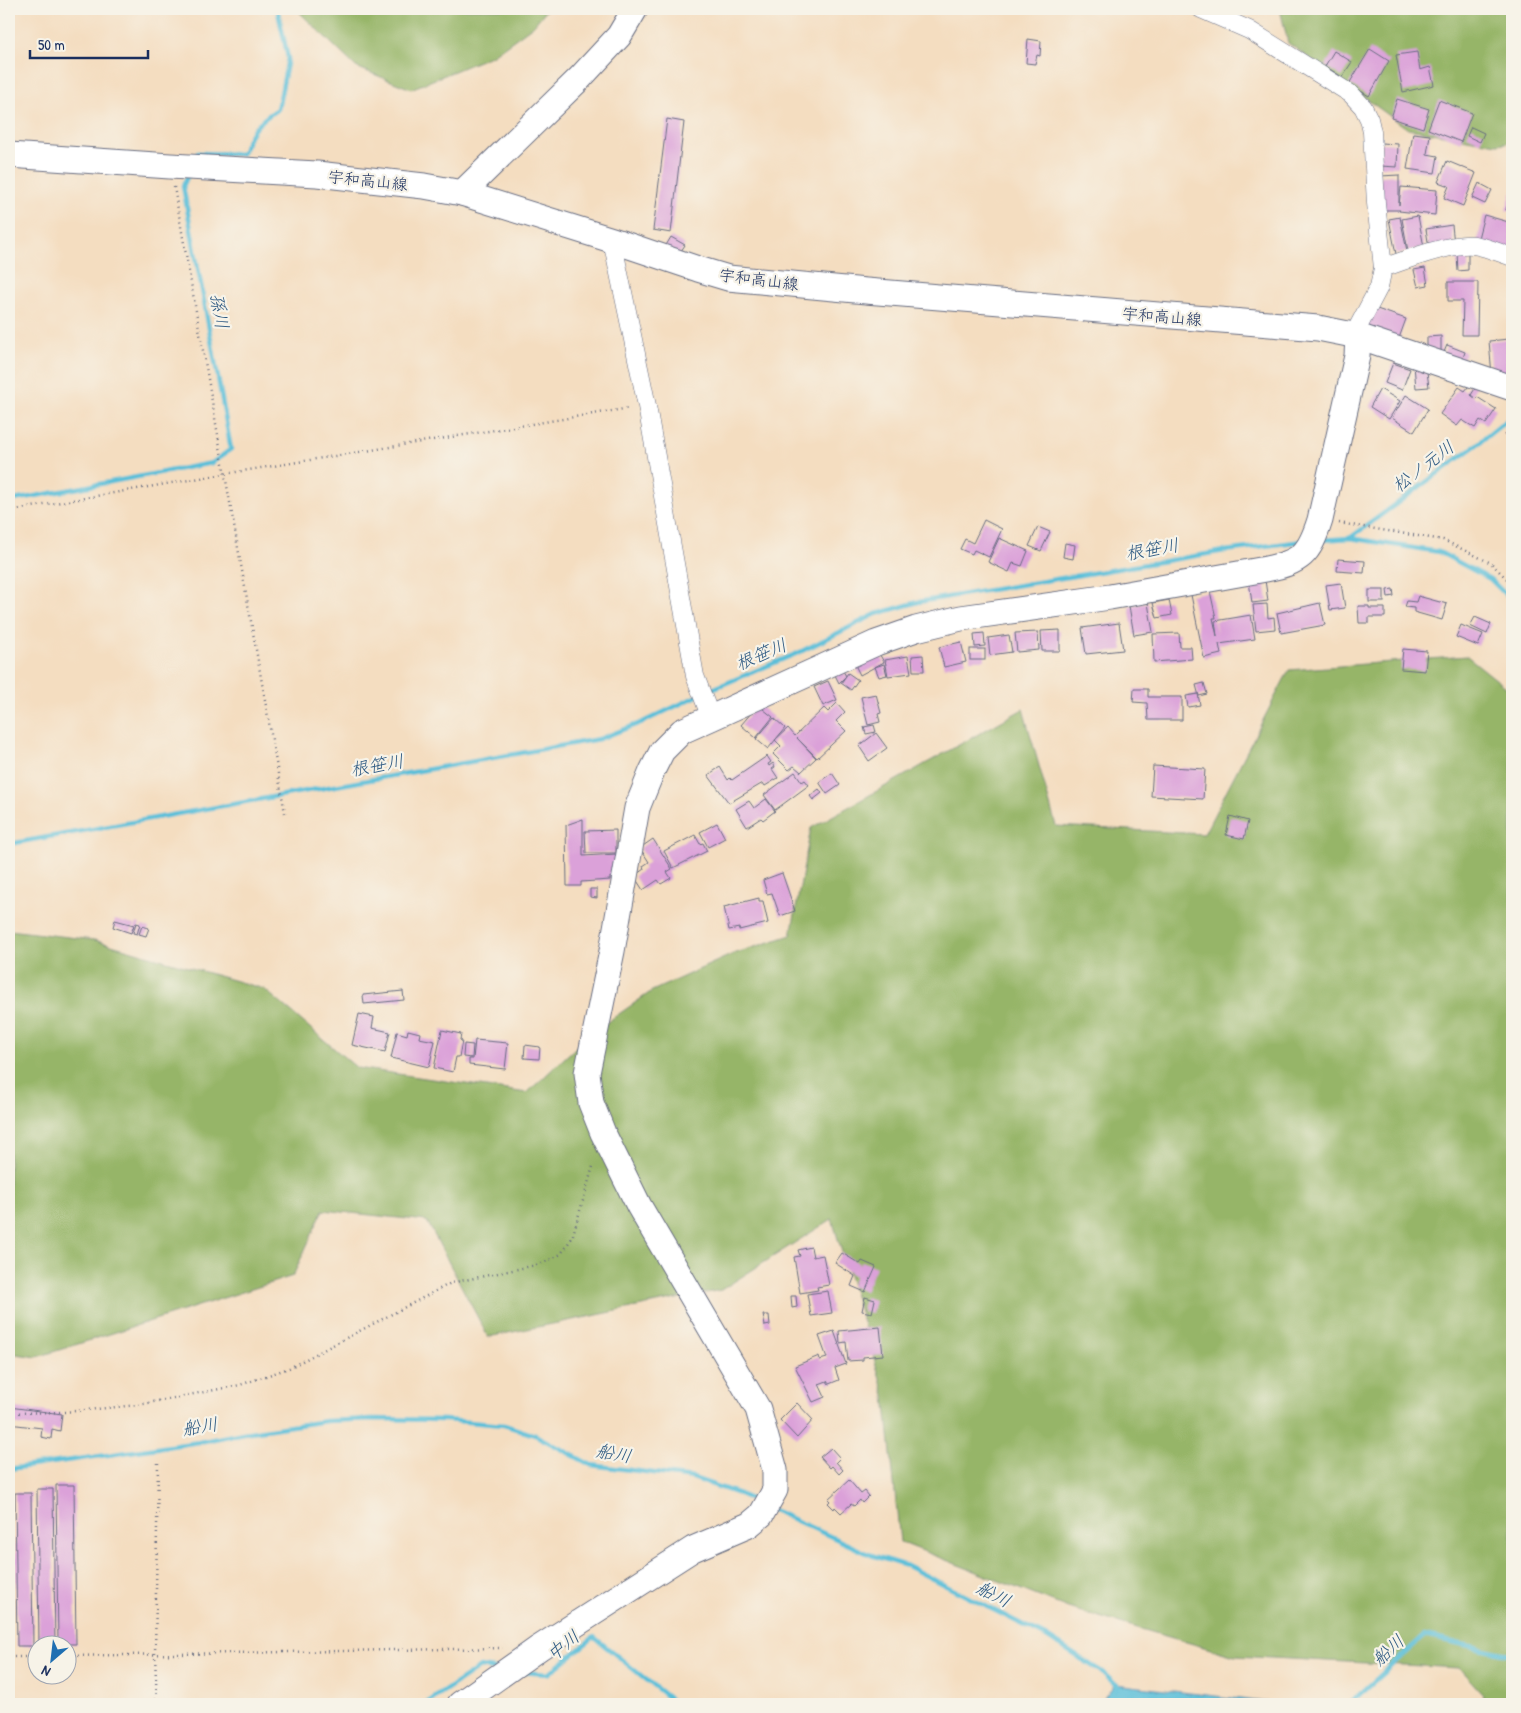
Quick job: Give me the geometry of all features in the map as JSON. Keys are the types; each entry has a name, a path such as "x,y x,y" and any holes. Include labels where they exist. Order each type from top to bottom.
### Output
{"street":[{"path":"462,193 579,79 619,36 636,9"},
{"path":"460,1704 539,1648 693,1549 749,1525 761,1515 775,1490 775,1470 758,1409 639,1206 603,1133 591,1103 587,1073 612,951 637,808 662,751 682,732 709,713 876,643 916,629 961,618 1110,597 1287,565 1297,560 1305,552 1318,525 1357,356 1359,325 1379,287 1383,268 1376,203 1372,132 1369,119 1363,107 1351,94 1249,30 1202,9"},
{"name":"宇和高山線","path":"9,155 327,175 424,186 462,193 612,240 698,270 728,278 1318,328 1358,336 1512,388"},
{"path":"612,240 647,406 695,676 709,713"},
{"path":"1383,268 1413,256 1459,246 1474,245 1512,257"}],"path":[{"path":"170,166 285,813"},
{"path":"9,511 224,474 647,406"},
{"path":"1318,525 1443,540 1491,563 1512,584"},
{"path":"9,1413 65,1412 138,1405 240,1385 289,1368 451,1283 541,1264 561,1254 572,1238 595,1161"},
{"path":"157,1704 155,1655 158,1463"},
{"path":"78,1656 510,1648"},
{"path":"9,1657 28,1657"}],"green space":[{"path":"296,9 547,9 533,26 493,55 411,89 356,67"},
{"path":"1280,9 1512,9 1512,142 1497,144 1408,129 1288,43"},
{"path":"1467,656 1512,692 1512,1704 1480,1704 1483,1694 1459,1668 1235,1656 1068,1608 900,1542 885,1395 832,1219 721,1290 488,1337 427,1221 323,1210 293,1276 37,1357 9,1353 9,930 94,940 264,989 357,1068 527,1093 590,1034 652,991 733,954 791,935 811,828 1023,709 1056,826 1204,834 1289,670"}],"water":[{"path":"1115,1684 1282,1704 1099,1704"}],"building":[{"path":"1028,39 1041,41 1040,56 1037,55 1035,64 1026,63"},
{"path":"1370,49 1389,61 1369,96 1349,84"},
{"path":"1334,51 1352,62 1342,77 1325,66"},
{"path":"1417,52 1420,70 1430,67 1434,85 1403,92 1396,55"},
{"path":"1397,99 1429,109 1423,128 1391,118"},
{"path":"1439,100 1472,113 1461,142 1428,129"},
{"path":"667,119 684,122 671,233 653,230"},
{"path":"1471,127 1484,133 1480,142 1467,136"},
{"path":"1413,133 1430,135 1427,154 1438,156 1435,173 1407,169"},
{"path":"1381,143 1398,144 1397,167 1380,166"},
{"path":"1447,161 1476,173 1463,206 1444,198 1449,186 1438,182"},
{"path":"1399,175 1399,205 1401,187 1437,190 1435,215 1400,210 1381,210 1380,176"},
{"path":"1479,183 1492,190 1485,204 1472,198"},
{"path":"1512,191 1512,212 1506,210"},
{"path":"1484,215 1512,223 1511,251 1477,242"},
{"path":"1418,216 1424,247 1408,251 1402,219"},
{"path":"1400,217 1407,251 1396,254 1389,219"},
{"path":"1452,225 1454,244 1429,248 1426,229"},
{"path":"671,237 685,245 679,254 665,247"},
{"path":"1457,253 1468,253 1468,270 1458,271"},
{"path":"1425,268 1428,285 1418,287 1414,270"},
{"path":"1448,282 1478,282 1477,335 1462,335 1463,301 1448,301"},
{"path":"1374,308 1406,319 1398,341 1366,330"},
{"path":"1508,320 1512,320 1512,341 1509,341 1512,373 1492,375 1489,341 1509,339"},
{"path":"1441,336 1441,353 1427,353 1427,337"},
{"path":"1447,345 1465,352 1461,364 1442,357"},
{"path":"1393,363 1410,369 1402,390 1385,383"},
{"path":"1426,364 1429,387 1416,388 1414,365"},
{"path":"1471,383 1476,387 1471,395 1496,409 1486,424 1480,420 1475,428 1462,420 1457,426 1440,414 1459,387 1465,391"},
{"path":"1380,389 1400,401 1389,419 1370,407"},
{"path":"1406,395 1428,409 1414,432 1392,418"},
{"path":"1512,430 1512,442 1509,443 1505,434"},
{"path":"984,520 1002,529 989,557 974,550 972,554 960,549 965,539 973,543"},
{"path":"1038,527 1050,532 1041,551 1029,546"},
{"path":"999,538 1028,551 1022,566 1013,563 1009,572 988,562"},
{"path":"1065,543 1075,545 1073,559 1063,557"},
{"path":"1338,559 1365,561 1364,573 1337,571"},
{"path":"1265,580 1268,601 1252,603 1249,581"},
{"path":"1341,583 1345,608 1330,610 1326,585"},
{"path":"1393,589 1394,596 1388,597 1387,590"},
{"path":"1369,590 1384,590 1384,602 1369,602"},
{"path":"1210,591 1216,618 1213,618 1217,636 1215,621 1251,615 1255,639 1219,644 1221,654 1204,658 1191,595"},
{"path":"1418,596 1447,604 1442,620 1414,612 1414,608 1405,607 1407,601 1416,602"},
{"path":"1169,600 1172,615 1157,618 1153,603"},
{"path":"1148,603 1153,632 1134,635 1129,606"},
{"path":"1320,603 1325,625 1281,633 1277,613"},
{"path":"1267,604 1268,618 1274,617 1275,629 1256,631 1253,605"},
{"path":"1358,606 1385,608 1385,617 1369,617 1369,623 1359,623"},
{"path":"1475,617 1491,624 1487,634 1470,626"},
{"path":"1119,623 1123,650 1086,654 1082,628"},
{"path":"1461,625 1483,634 1478,646 1456,637"},
{"path":"1060,630 1060,651 1042,651 1041,631"},
{"path":"1038,632 1039,650 1017,652 1015,633"},
{"path":"984,633 985,646 975,647 974,634"},
{"path":"1179,633 1180,647 1191,647 1192,659 1154,662 1153,634"},
{"path":"1009,635 1012,652 990,655 988,638"},
{"path":"961,642 966,662 944,667 939,647"},
{"path":"970,649 985,649 985,660 970,660"},
{"path":"1403,649 1427,651 1425,671 1401,669"},
{"path":"878,652 884,662 860,675 855,665"},
{"path":"923,655 924,671 913,671 912,656"},
{"path":"908,656 911,673 888,676 885,660"},
{"path":"884,664 887,675 879,677 875,667"},
{"path":"843,671 846,676 839,683 835,675"},
{"path":"848,673 858,680 851,690 841,683"},
{"path":"828,681 837,700 823,706 814,687"},
{"path":"1204,683 1207,694 1199,696 1196,685"},
{"path":"1134,689 1148,689 1148,697 1182,697 1182,720 1148,720 1147,703 1133,702"},
{"path":"876,694 881,713 878,714 880,722 868,725 861,697"},
{"path":"1198,694 1200,705 1188,707 1186,696"},
{"path":"837,703 845,712 836,721 846,731 817,758 797,738 816,758 801,772 794,766 789,770 773,754 781,746 775,740 788,728 795,736 824,708 828,712"},
{"path":"758,705 773,717 756,738 741,725"},
{"path":"774,718 785,728 768,749 756,739"},
{"path":"874,725 876,732 866,734 864,727"},
{"path":"876,733 887,748 869,761 859,746"},
{"path":"767,756 771,762 768,764 769,766 773,763 775,767 772,769 778,778 765,786 763,783 729,803 708,775 720,767 728,780 730,778 732,780"},
{"path":"1153,766 1205,769 1203,799 1151,796"},
{"path":"795,772 802,782 805,780 809,785 775,810 764,795"},
{"path":"832,773 840,785 827,794 819,782"},
{"path":"819,789 822,793 813,800 810,796"},
{"path":"766,799 775,811 763,820 761,818 747,827 736,809 749,801 754,808"},
{"path":"1230,816 1248,821 1244,839 1226,835"},
{"path":"583,819 583,856 617,854 617,877 610,877 610,880 581,882 581,886 567,886 566,825"},
{"path":"717,823 725,838 708,847 700,832"},
{"path":"616,830 616,853 586,853 585,831"},
{"path":"695,835 700,844 703,843 707,851 673,868 664,851"},
{"path":"653,839 672,869 667,872 671,878 661,884 658,880 643,890 634,876 644,869 643,866 649,862 640,848"},
{"path":"782,873 795,911 780,916 772,893 767,894 763,880"},
{"path":"590,889 597,889 597,898 590,897"},
{"path":"759,898 759,901 763,901 768,923 739,930 739,928 729,930 724,907"},
{"path":"115,920 134,925 131,933 113,927"},
{"path":"136,923 140,924 137,934 133,933"},
{"path":"142,926 149,928 146,936 139,934"},
{"path":"403,991 404,1000 364,1004 363,995"},
{"path":"359,1014 374,1017 372,1028 390,1032 385,1052 352,1045"},
{"path":"408,1030 420,1033 419,1038 435,1041 429,1067 391,1058 397,1032 407,1035"},
{"path":"442,1030 461,1034 460,1040 462,1041 459,1057 456,1057 453,1072 434,1068"},
{"path":"475,1040 508,1043 505,1069 469,1065 469,1059 473,1059"},
{"path":"464,1044 473,1045 472,1058 463,1057"},
{"path":"525,1045 540,1047 539,1059 524,1058"},
{"path":"811,1247 813,1257 823,1255 829,1285 817,1287 818,1290 800,1293 794,1257 800,1256 798,1250"},
{"path":"842,1253 860,1264 862,1261 876,1267 865,1292 851,1286 855,1276 835,1263"},
{"path":"828,1291 832,1313 811,1316 807,1294"},
{"path":"791,1296 796,1296 797,1307 792,1308"},
{"path":"865,1297 875,1300 872,1313 862,1311"},
{"path":"763,1315 769,1315 770,1325 765,1326"},
{"path":"880,1327 883,1355 863,1357 863,1360 848,1361 846,1342 840,1343 839,1331"},
{"path":"834,1331 846,1364 835,1368 839,1380 829,1384 827,1381 819,1384 825,1397 813,1402 795,1366 819,1356 820,1360 827,1358 819,1336"},
{"path":"797,1403 813,1420 797,1438 780,1420"},
{"path":"9,1407 62,1414 60,1431 52,1429 51,1439 41,1437 42,1428 9,1424"},
{"path":"831,1448 840,1458 836,1462 843,1470 839,1474 832,1466 830,1468 820,1457"},
{"path":"849,1480 861,1494 865,1491 869,1496 862,1503 860,1500 854,1506 851,1504 841,1513 828,1503 830,1501 828,1499"},
{"path":"56,1485 74,1485 76,1636 58,1636"},
{"path":"37,1489 53,1489 55,1636 39,1636"},
{"path":"15,1493 31,1493 33,1636 28,1636 28,1646 17,1646"}],"waterway":[{"name":"孫川","path":"195,159 198,153 242,154 255,128 278,109 288,58 278,12"},
{"name":"孫川","path":"9,501 212,463 231,449 183,186 188,175"},
{"name":"松ノ元川","path":"1350,538 1475,446 1512,416"},
{"name":"根笹川","path":"1321,540 1350,538 1439,552 1490,579 1512,601"},
{"name":"根笹川","path":"705,692 798,653 876,614 918,602 1225,551 1303,541"},
{"name":"根笹川","path":"9,844 599,739 643,722 697,696"},
{"name":"船川","path":"9,1469 199,1442 243,1433 326,1421 372,1419 445,1420 504,1425 535,1435 591,1465 693,1478 759,1503"},
{"name":"船川","path":"773,1510 871,1555 907,1566 1045,1636 1102,1672 1118,1687"},
{"name":"船川","path":"1349,1704 1424,1636 1512,1655"},
{"name":"中川","path":"522,1672 548,1674 594,1637 676,1704"},
{"name":"中川","path":"425,1704 480,1667 494,1669"}]}
